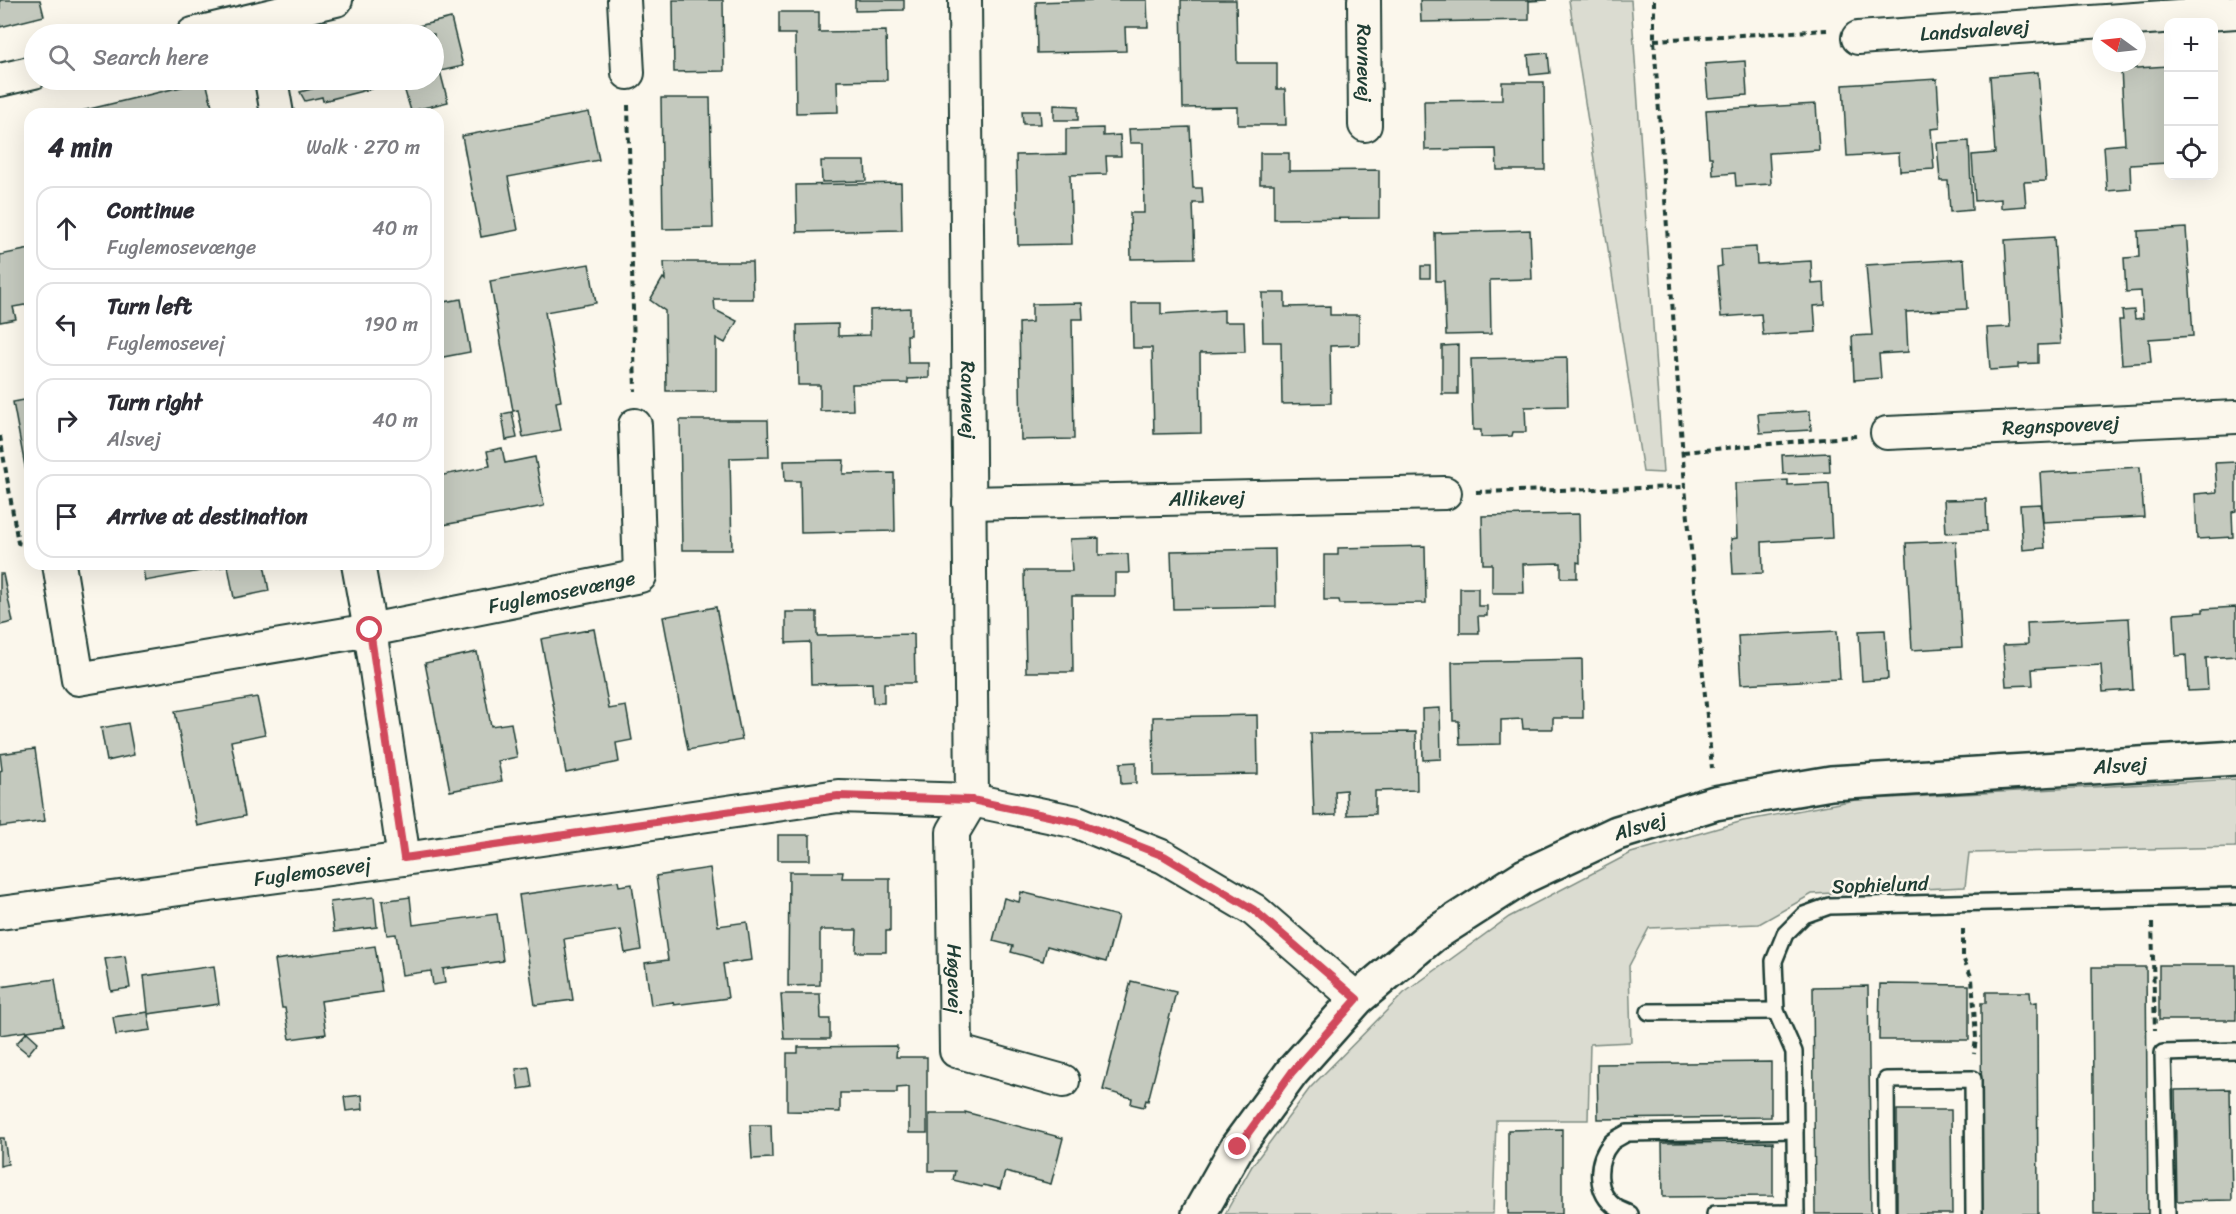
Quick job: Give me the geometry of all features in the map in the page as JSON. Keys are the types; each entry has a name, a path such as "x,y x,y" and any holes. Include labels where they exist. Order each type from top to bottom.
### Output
{"street":[{"path":"270,24 336,0"},
{"path":"624,0 628,73"},
{"name":"Ravnevej","path":"965,0 972,800"},
{"name":"Ravnevej","path":"1364,0 1365,125"},
{"name":"Landsvalevej","path":"1858,38 2236,12"},
{"path":"0,80 24,74"},
{"path":"273,90 277,108"},
{"name":"Regnspovevej","path":"1887,433 2236,417"},
{"name":"Fuglemosevænge","path":"60,570 78,679 370,630 640,576 635,425"},
{"name":"Allikevej","path":"969,503 1445,492"},
{"path":"359,570 404,858"},
{"name":"Alsvej","path":"1199,1214 1238,1147 1292,1072 1357,999 1433,935 1525,876 1617,833 1715,802 1831,783 2236,758"},
{"name":"Fuglemosevej","path":"0,913 838,796 972,800 1077,822 1164,856 1254,910 1357,999"},
{"name":"Høgevej","path":"972,800 953,832 956,1051 1063,1081"}],"lane":[{"name":"Sophielund","path":"1796,1214 1794,1052 1776,1011 1773,962 1785,934 1804,915 1829,906 2236,896"},
{"path":"1649,1012 1776,1011"},
{"path":"2166,1214 2163,1053 2236,1051"},
{"path":"1887,1214 1886,1080 1972,1079 1974,1214"},
{"path":"1630,1214 1616,1207 1604,1193 1599,1176 1602,1158 1611,1142 1627,1132 1795,1130"},
{"path":"1714,1214 1796,1214"}],"path":[{"path":"1654,0 1654,40 1685,487 1715,802"},
{"path":"1654,40 1830,29 1858,38"},
{"path":"628,73 635,425"},
{"path":"1683,452 1887,433"},
{"path":"0,436 18,543 24,544"},
{"path":"1445,492 1685,487"},
{"path":"2152,898 2153,1026 2163,1053"},
{"path":"1963,903 1963,958 1972,978 1976,1038 1972,1079"}],"shaded area":[{"path":"1569,0 1631,0 1663,473 1643,472"},
{"path":"2236,779 2236,847 1969,853 1965,887 1812,894 1759,924 1649,928 1629,966 1631,1042 1590,1044 1588,1120 1496,1120 1493,1214 1225,1214 1252,1166 1310,1088 1404,993 1509,917 1631,853 1743,821 1855,800"}],"building":[{"path":"0,0 40,0 44,16 0,27"},
{"path":"673,0 723,0 724,71 674,72"},
{"path":"855,0 904,0 904,10 855,11"},
{"path":"1147,0 1148,27 1125,27 1126,51 1037,53 1036,2"},
{"path":"1181,0 1236,0 1237,63 1277,63 1277,89 1285,89 1286,125 1238,125 1238,107 1183,108"},
{"path":"1420,0 1547,0 1529,1 1529,20 1421,22"},
{"path":"779,12 819,12 819,32 886,31 887,80 837,81 838,112 796,113 795,34 779,34"},
{"path":"451,18 463,66 444,70 444,24 427,24"},
{"path":"1548,53 1550,73 1530,75 1528,55"},
{"path":"1745,61 1747,95 1708,98 1705,64"},
{"path":"2164,66 2164,163 2130,165 2131,189 2107,191 2104,146 2125,144 2121,72 2146,72 2146,67"},
{"path":"2038,72 2046,181 2024,182 2026,206 2001,208 2001,199 1975,201 1972,155 1995,153 1990,76"},
{"path":"1937,79 1940,128 1931,129 1934,169 1900,171 1899,153 1847,156 1843,85"},
{"path":"1502,82 1544,82 1545,170 1497,170 1496,149 1425,150 1424,101 1502,100"},
{"path":"444,86 448,102 423,108 410,108 405,90 444,90"},
{"path":"169,90 208,90 213,108 94,108"},
{"path":"366,90 323,101 322,97 305,101 300,92"},
{"path":"661,98 710,98 713,228 663,229"},
{"path":"1816,104 1819,150 1769,153 1771,184 1736,186 1735,173 1713,175 1712,157 1709,157 1706,110"},
{"path":"1054,105 1078,106 1078,120 1054,120"},
{"path":"1022,111 1040,111 1041,124 1023,124"},
{"path":"589,112 599,160 508,177 518,230 481,237 462,136"},
{"path":"1190,127 1193,188 1202,188 1203,203 1193,203 1195,258 1131,259 1130,213 1144,213 1143,143 1130,143 1129,129"},
{"path":"1103,128 1103,136 1120,135 1121,156 1106,156 1107,174 1070,175 1072,244 1018,245 1016,155 1066,154 1066,129"},
{"path":"1969,141 1972,210 1950,212 1948,181 1940,181 1937,143"},
{"path":"1260,153 1289,153 1289,171 1379,170 1379,218 1274,219 1274,184 1260,184"},
{"path":"821,161 865,161 866,181 822,182"},
{"path":"901,183 902,230 797,232 796,185"},
{"path":"2186,228 2193,336 2149,339 2151,362 2122,364 2119,320 2123,320 2122,311 2134,310 2135,319 2143,318 2141,291 2126,292 2124,258 2139,257 2138,231"},
{"path":"1530,230 1532,279 1490,280 1491,334 1446,335 1444,281 1436,281 1435,233"},
{"path":"2054,237 2061,344 2038,345 2038,363 2018,364 2018,368 1990,370 1987,328 2010,327 2005,240"},
{"path":"1756,247 1757,264 1811,261 1812,284 1824,283 1825,305 1814,306 1816,332 1763,335 1761,314 1721,317 1717,267 1722,266 1721,249"},
{"path":"24,250 24,305 13,307 16,319 0,322 0,255"},
{"path":"1964,259 1967,309 1906,312 1908,352 1879,354 1881,378 1854,380 1852,336 1872,335 1866,265"},
{"path":"664,262 752,262 753,299 714,299 715,310 737,321 725,343 716,338 716,391 666,391 665,311 650,300 663,278 665,280"},
{"path":"589,264 596,303 545,312 561,401 556,402 561,430 523,437 518,410 513,411 490,281"},
{"path":"1421,266 1430,266 1430,278 1421,278"},
{"path":"1262,293 1285,293 1285,307 1330,306 1330,315 1359,315 1359,345 1330,346 1331,403 1282,404 1281,342 1263,342"},
{"path":"461,299 470,352 444,357 444,302"},
{"path":"1082,303 1083,319 1072,319 1074,439 1021,440 1019,323 1032,322 1032,304"},
{"path":"1132,303 1161,303 1161,314 1224,310 1224,322 1244,322 1245,352 1200,353 1201,433 1154,434 1152,348 1133,348"},
{"path":"910,308 910,335 907,335 908,363 929,363 929,378 908,379 908,383 852,384 853,410 820,411 820,385 798,385 797,325 838,324 838,336 870,335 870,310"},
{"path":"1458,345 1458,394 1442,394 1442,346"},
{"path":"1567,357 1568,406 1525,407 1526,432 1513,432 1512,436 1481,437 1481,430 1473,430 1471,359"},
{"path":"24,400 24,461 13,402"},
{"path":"1810,411 1811,430 1760,433 1758,414"},
{"path":"512,412 517,438 506,440 502,414"},
{"path":"680,420 768,420 769,457 730,458 732,550 682,550"},
{"path":"502,448 505,463 535,457 544,506 444,525 444,475 490,466 487,451"},
{"path":"1829,453 1830,472 1783,474 1782,455"},
{"path":"844,460 843,474 894,473 895,531 801,533 800,481 785,481 784,461"},
{"path":"2236,462 2236,511 2232,512 2233,537 2197,539 2195,494 2217,492 2215,463"},
{"path":"2140,467 2144,517 2043,522 2040,473"},
{"path":"1788,480 1788,485 1829,483 1832,538 1762,542 1763,573 1733,574 1731,539 1737,538 1735,483"},
{"path":"1986,499 1987,531 1946,533 1944,500"},
{"path":"2041,504 2045,548 2023,550 2020,505"},
{"path":"1579,514 1580,563 1577,562 1577,578 1561,578 1561,563 1523,564 1524,593 1492,593 1492,564 1483,564 1482,516"},
{"path":"1099,538 1099,555 1128,554 1129,573 1115,573 1115,596 1072,596 1073,672 1026,672 1024,571 1072,571 1070,539"},
{"path":"1956,541 1962,647 1912,650 1906,543"},
{"path":"1425,546 1426,603 1340,604 1339,600 1324,600 1324,555 1338,555 1338,548"},
{"path":"1275,549 1276,607 1173,609 1171,551"},
{"path":"143,570 206,570 145,581"},
{"path":"229,570 265,570 269,591 234,598"},
{"path":"0,574 3,574 13,622 0,625"},
{"path":"1460,588 1478,588 1478,606 1487,606 1487,616 1478,616 1479,633 1460,633"},
{"path":"716,607 742,740 688,750 663,617"},
{"path":"2236,607 2236,656 2206,658 2208,690 2188,691 2186,655 2176,656 2174,614"},
{"path":"786,612 817,612 817,636 914,634 915,683 884,683 884,703 873,703 872,683 811,684 810,642 786,643"},
{"path":"2129,618 2133,690 2103,692 2101,665 2032,669 2033,685 2006,686 2003,645 2028,644 2027,623"},
{"path":"594,629 609,709 626,706 632,740 616,743 619,762 566,773 541,639"},
{"path":"1885,630 1888,679 1862,681 1859,631"},
{"path":"1837,631 1840,679 1741,684 1738,636"},
{"path":"477,652 491,726 511,723 517,757 498,761 502,781 450,791 425,663"},
{"path":"1582,659 1583,718 1553,718 1553,729 1523,729 1522,719 1501,720 1501,744 1460,745 1459,721 1453,721 1452,662"},
{"path":"257,697 265,734 231,741 245,816 197,826 175,711"},
{"path":"1440,708 1441,759 1423,760 1422,709"},
{"path":"1257,715 1258,774 1154,776 1153,717"},
{"path":"128,723 134,755 107,761 101,728"},
{"path":"1416,732 1417,790 1375,791 1375,814 1347,815 1346,790 1335,791 1336,815 1314,816 1311,733"},
{"path":"35,749 45,821 0,827 0,771 2,770 0,754"},
{"path":"1136,762 1136,783 1121,784 1120,763"},
{"path":"778,835 810,835 810,860 778,860"},
{"path":"710,868 718,926 747,922 752,960 723,964 728,998 674,1005 673,1002 651,1005 645,963 668,960 656,876"},
{"path":"789,872 843,872 842,878 890,878 890,931 886,931 886,952 856,952 857,930 820,930 820,985 788,986"},
{"path":"618,881 619,886 632,884 641,950 625,953 621,930 564,939 573,1000 535,1005 519,895"},
{"path":"1021,892 1118,916 1106,962 1047,946 1043,961 1011,952 1013,946 993,941 1004,898 1019,902"},
{"path":"374,897 377,927 334,932 330,902"},
{"path":"410,897 413,925 497,914 503,961 443,969 445,983 433,985 431,971 402,975 396,934 387,935 382,901"},
{"path":"375,946 382,992 321,1001 326,1034 290,1039 285,1008 282,1008 275,960"},
{"path":"125,956 130,988 111,991 105,959"},
{"path":"2159,965 2236,965 2236,1020 2159,1020"},
{"path":"214,966 219,1004 148,1014 151,1030 116,1035 113,1017 148,1012 144,976"},
{"path":"2092,967 2146,967 2148,1214 2094,1214"},
{"path":"55,979 62,1026 0,1035 0,987"},
{"path":"1131,981 1176,992 1148,1101 1146,1100 1144,1107 1131,1104 1132,1098 1103,1090"},
{"path":"1880,984 1969,985 1969,1040 1879,1040"},
{"path":"1868,986 1871,1214 1815,1214 1813,987"},
{"path":"1986,992 2030,992 2031,1003 2037,1002 2038,1214 1982,1214 1981,1003 1986,1003"},
{"path":"781,994 820,994 821,1019 830,1019 830,1039 784,1039"},
{"path":"27,1032 38,1042 28,1054 16,1044"},
{"path":"897,1046 896,1057 927,1057 927,1133 909,1133 909,1087 897,1088 897,1093 840,1093 840,1112 787,1111 787,1053 798,1053 798,1047"},
{"path":"1771,1062 1771,1117 1598,1119 1597,1064"},
{"path":"529,1067 532,1087 519,1089 516,1069"},
{"path":"2230,1089 2232,1200 2177,1201 2175,1090"},
{"path":"362,1095 363,1109 346,1111 344,1097"},
{"path":"1897,1110 1951,1110 1952,1214 1897,1214"},
{"path":"965,1112 1063,1138 1051,1184 1005,1172 1000,1189 953,1180 955,1171 929,1171 929,1114 965,1114"},
{"path":"750,1125 771,1125 772,1158 752,1159"},
{"path":"1562,1129 1562,1214 1508,1214 1508,1130"},
{"path":"0,1138 4,1138 8,1164 0,1166"},
{"path":"1773,1142 1773,1196 1663,1197 1662,1143"}],"route":[{"path":"370,630 404,858 838,796 972,800 1077,822 1164,856 1254,910 1357,999 1292,1072 1238,1147"}]}
